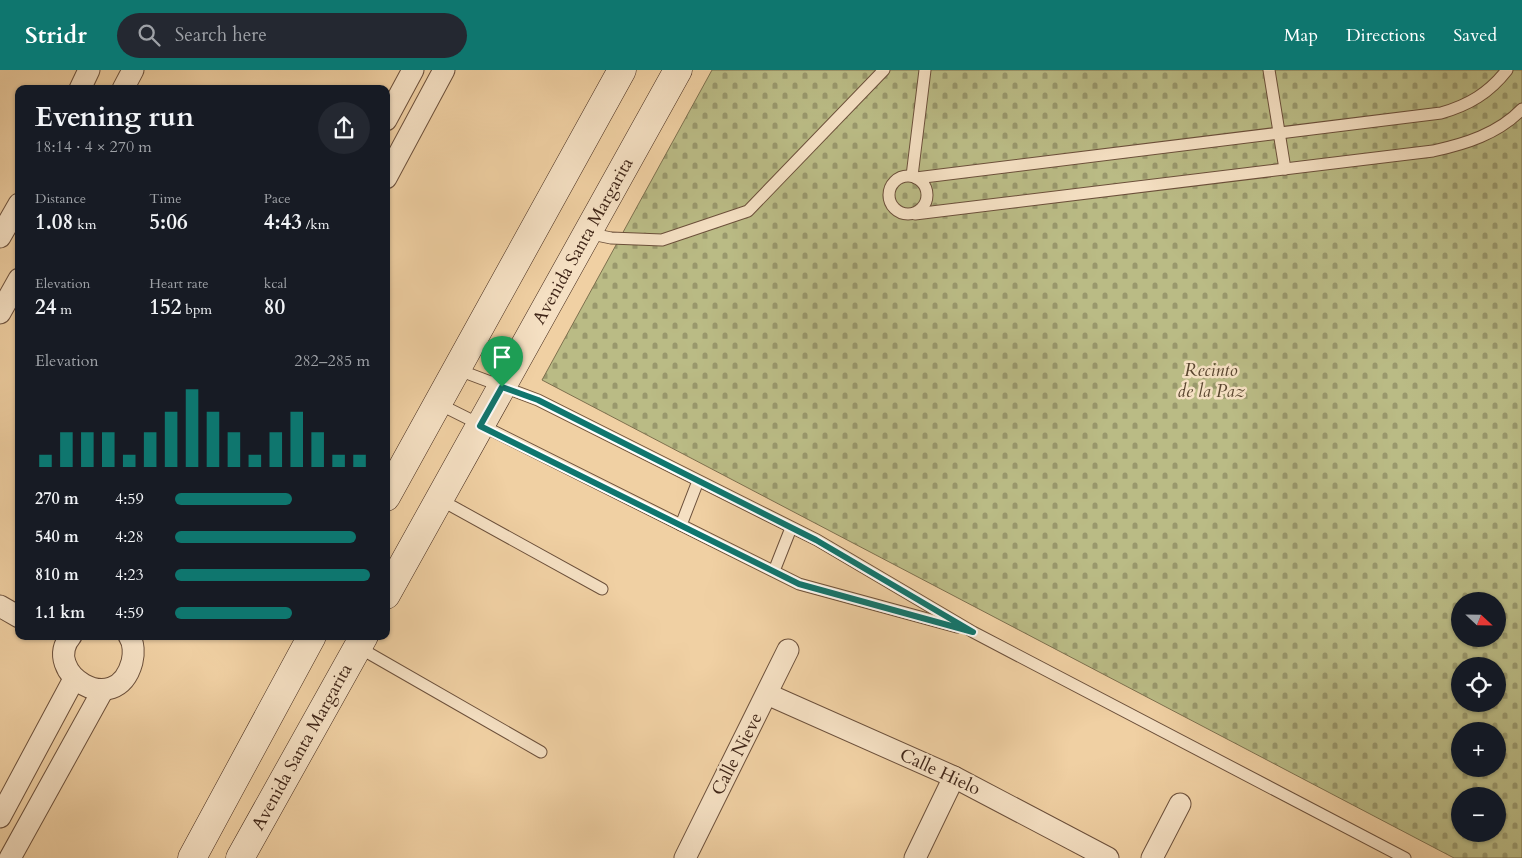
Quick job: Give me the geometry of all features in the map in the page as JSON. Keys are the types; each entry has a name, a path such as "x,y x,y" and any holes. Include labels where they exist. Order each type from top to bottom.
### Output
{"main road":[{"path":"390,489 436,403 622,70"},
{"name":"Avenida Santa Margarita","path":"390,588 678,70"},
{"path":"192,858 310,640"},
{"name":"Avenida Santa Margarita","path":"240,858 361,641"}],"street":[{"path":"82,85 89,70"},
{"path":"125,85 133,70"},
{"path":"390,113 413,70"},
{"path":"390,171 444,70"},
{"path":"0,237 15,211"},
{"path":"0,313 15,286"},
{"path":"0,606 15,615"},
{"path":"64,640 65,662 74,680 92,689 103,690 118,684 129,672 134,656 131,640"},
{"name":"Calle Nieve","path":"685,858 788,650"},
{"path":"0,817 74,680"},
{"path":"10,858 103,690"},
{"name":"Calle Hielo","path":"767,694 954,776 1108,858"},
{"path":"915,858 954,776"},
{"path":"1152,858 1180,804"}],"lane":[{"path":"587,234 611,238 662,240 748,211 884,70"},
{"path":"914,177 925,70"},
{"path":"1269,70 1285,169"},
{"path":"1507,70 1482,96 1462,107 1448,111 914,177 902,176 889,189 888,197 891,206 898,212 906,215 1433,151 1463,144 1495,130 1514,118 1522,109"},
{"path":"914,177 922,182 928,195 922,208 915,214"},
{"path":"455,369 538,400 816,540 973,632 1405,858"},
{"path":"436,403 799,584 973,632"},
{"path":"680,525 698,480"},
{"path":"439,499 602,589"},
{"path":"774,571 791,528"},
{"path":"361,641 541,752"}],"green space":[{"name":"Recinto de la Paz","path":"712,70 1522,70 1522,858 1454,858 542,380"}],"route":[{"path":"502,387 538,400 816,540 973,632 799,584 480,426 502,387"}]}
